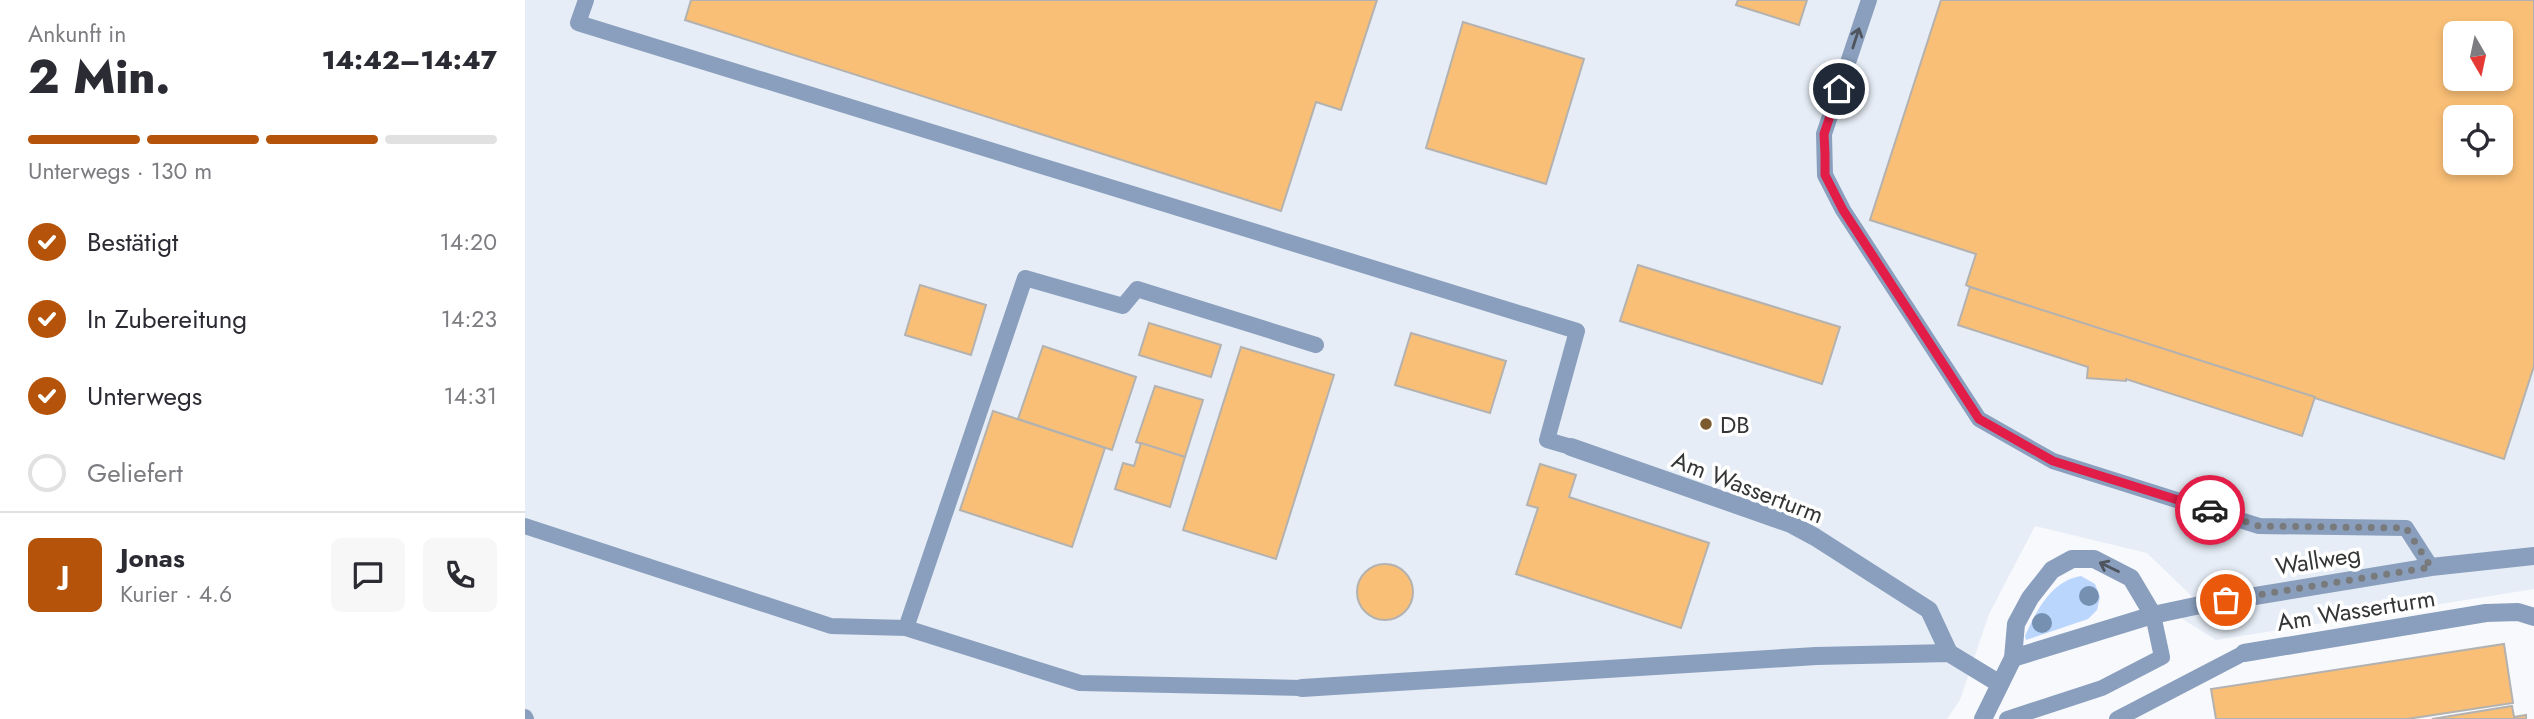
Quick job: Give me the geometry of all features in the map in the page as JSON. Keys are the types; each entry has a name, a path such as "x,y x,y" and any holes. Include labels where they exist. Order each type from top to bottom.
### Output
{"street":[{"name":"Am Wasserturm","path":"1571,447 1791,524 1815,537 1929,610 1949,653"},
{"name":"Wallweg","path":"2153,615 2200,604 2431,567 2534,555"},
{"path":"1983,719 2013,658 2016,624 2030,598 2052,570 2072,559 2094,559 2131,578 2153,615 2013,658"},
{"name":"Am Wasserturm","path":"2244,653 2486,613 2518,612 2534,617"},
{"path":"1301,688 1816,656 1949,653 2000,684"}],"lane":[{"path":"586,0 578,23 1577,331 1547,440 1571,447"},
{"path":"1869,0 1824,134 1825,175 1843,210 1979,419 2053,461 2259,526 2406,528 2431,567"},
{"path":"907,628 1025,278 1123,306 1137,289 1317,345"},
{"path":"525,526 831,626 907,628 1080,682 1301,688"},
{"path":"2007,719 2102,688 2162,657 2153,615"},
{"name":"Am Wasserturm","path":"2117,719 2244,653"}],"shaded area":[{"path":"525,0 2534,0 2534,589 2216,640 2181,618 2200,604 2147,553 2035,526 1989,614 1960,700 1947,719 525,719"},
{"path":"2081,576 2095,584 2100,597 2097,610 2088,619 2026,640 2029,626 2046,599 2061,584"}],"building":[{"path":"691,0 1377,0 1341,110 1316,102 1281,211 685,20"},
{"path":"1738,0 1807,0 1799,25 1736,5"},
{"path":"1941,0 2534,0 2534,366 2504,459 1970,287 1966,285 1976,254 1870,220"},
{"path":"1463,22 1584,59 1546,184 1426,148"},
{"path":"1638,265 1840,327 1822,384 1620,321"},
{"path":"920,285 986,305 971,355 905,335"},
{"path":"1970,287 2315,397 2302,436 2126,379 2087,378 2088,367 1958,325"},
{"path":"1149,323 1221,345 1211,377 1139,355"},
{"path":"1411,333 1506,361 1490,413 1395,385"},
{"path":"1043,346 1136,377 1112,450 1018,419"},
{"path":"1241,347 1334,375 1276,559 1183,530"},
{"path":"1155,386 1203,400 1185,457 1136,442"},
{"path":"993,411 1105,448 1072,547 960,510"},
{"path":"1141,443 1185,457 1170,507 1115,489 1123,463 1134,466"},
{"path":"1540,464 1576,475 1569,497 1709,543 1681,628 1516,574 1538,508 1527,505"},
{"path":"1380,564 1390,564 1405,572 1411,581 1411,603 1405,612 1390,620 1380,620 1362,608 1357,597 1357,587 1369,569"},
{"path":"2504,644 2513,703 2407,719 2216,719 2211,689"},
{"path":"2512,706 2514,717 2526,715 2526,719 2432,719"}],"way so far":[{"path":"2210,510 2259,526 2406,528 2431,567 2226,600"}],"place":[{"name":"DB","path":"1706,424"}],"route":[{"path":"1839,89 1824,134 1825,175 1843,210 1979,419 2053,461 2210,510"}]}
